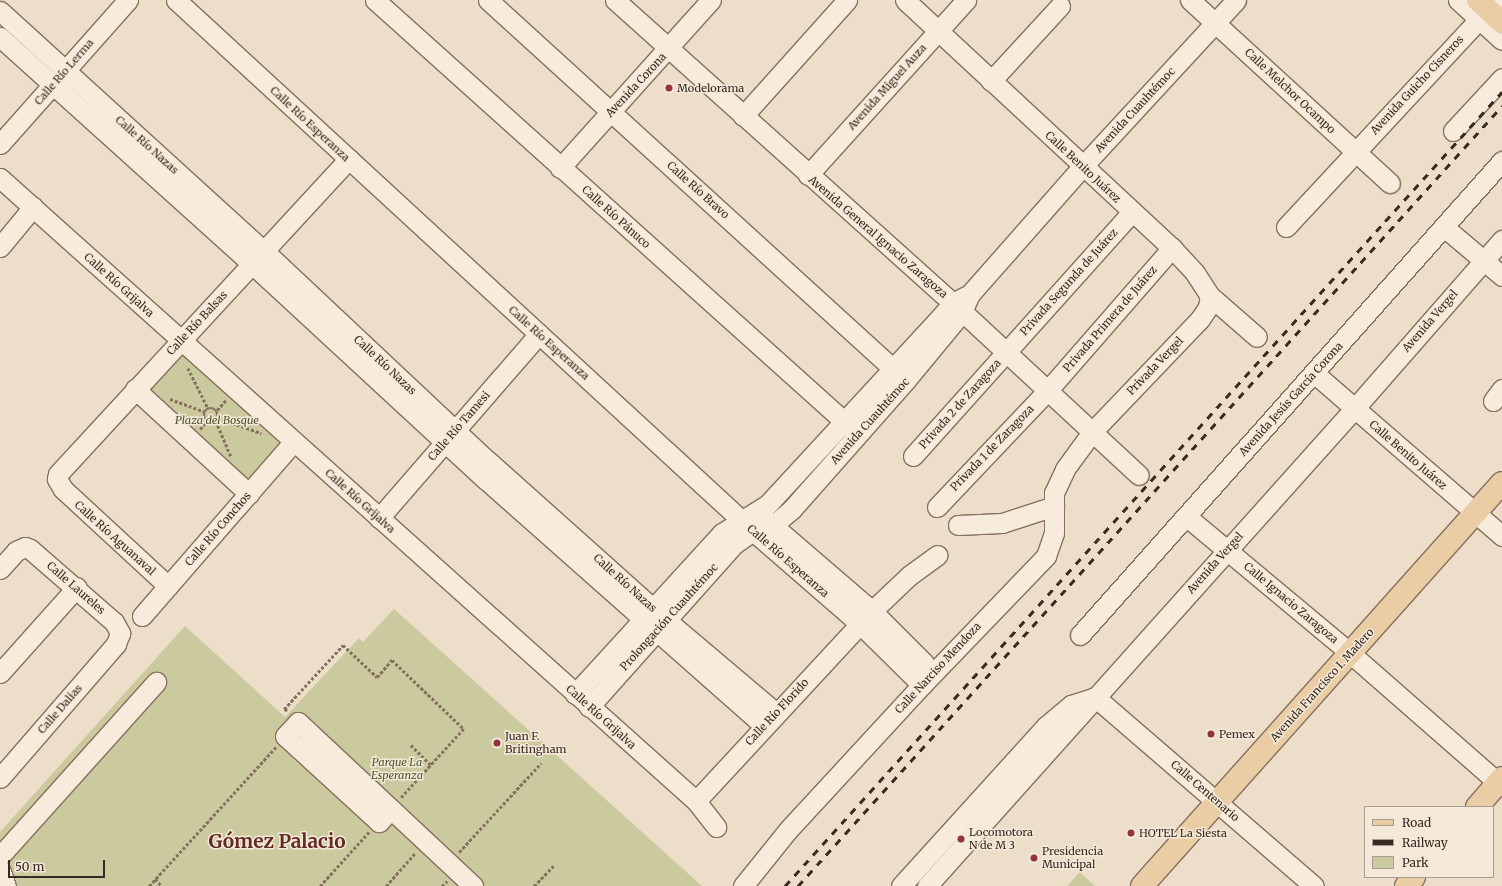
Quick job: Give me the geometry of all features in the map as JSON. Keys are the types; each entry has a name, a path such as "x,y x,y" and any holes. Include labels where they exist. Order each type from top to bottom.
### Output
{"main road":[{"path":"1478,10 1500,6"},
{"name":"Avenida Francisco I. Madero","path":"1142,886 1502,483"},
{"path":"1477,806 1501,782"},
{"path":"1406,886 1413,878"}],"street":[{"name":"Calle Río Lerma","path":"0,144 60,79 128,0"},
{"name":"Calle Río Esperanza","path":"176,0 539,334 750,521 924,663"},
{"name":"Calle Río Pánuco","path":"375,0 560,168 851,427"},
{"name":"Calle Río Bravo","path":"488,0 612,111 906,380"},
{"name":"Avenida General Ignacio Zaragoza","path":"615,0 808,175 1007,352 1139,475"},
{"name":"Avenida Corona","path":"560,168 712,0"},
{"path":"743,116 847,0"},
{"name":"Calle Benito Juárez","path":"904,0 1131,213 1172,248 1195,273 1210,296 1257,337"},
{"name":"Avenida Miguel Auza","path":"808,175 966,0"},
{"name":"Calle Melchor Ocampo","path":"1190,0 1390,183"},
{"name":"Avenida Cuauhtémoc","path":"750,521 851,427 906,380 958,308 970,294 1082,167 1236,0"},
{"path":"1458,0 1478,10 1502,40"},
{"path":"991,81 1060,6"},
{"name":"Avenida Guicho Cisneros","path":"1286,227 1356,152 1478,10"},
{"name":"Calle Río Nazas","path":"0,11 60,79 258,257 450,437 661,626 770,720"},
{"name":"Calle Río Nazas","path":"0,37 60,79"},
{"path":"1453,131 1502,78"},
{"name":"Calle Río Balsas","path":"63,490 56,479 62,468 348,159"},
{"name":"Avenida Jesús García Corona","path":"1080,635 1187,517 1502,161"},
{"name":"Calle Río Grijalva","path":"0,178 589,707 696,801 716,827"},
{"path":"0,246 33,207"},
{"name":"Privada Segunda de Juárez","path":"1007,352 1131,213"},
{"path":"1444,226 1502,276"},
{"name":"Avenida Vergel","path":"927,886 1354,409 1502,240"},
{"name":"Privada Primera de Juárez","path":"1048,390 1172,248"},
{"name":"Privada Vergel","path":"1092,432 1200,319 1208,307 1210,296"},
{"name":"Avenida Cuauhtémoc","path":"750,521 772,526 792,509 893,368 958,308"},
{"name":"Calle Río Tamesi","path":"379,518 539,334"},
{"name":"Privada 2 de Zaragoza","path":"913,456 1007,352"},
{"name":"Calle Benito Juárez","path":"1314,373 1502,536"},
{"path":"135,390 249,494"},
{"name":"Privada 1 de Zaragoza","path":"937,506 1048,390"},
{"name":"Calle Narciso Mendoza","path":"743,886 788,830 922,685 1046,556 1054,533 1054,493 1065,469 1092,432"},
{"name":"Calle Río Conchos","path":"142,616 293,442"},
{"name":"Calle Río Aguanaval","path":"63,490 168,586"},
{"path":"958,525 1002,523 1017,516 1054,506"},
{"name":"Calle Ignacio Zaragoza","path":"1187,517 1228,549 1501,782"},
{"name":"Prolongación Cuauhtémoc","path":"575,694 647,613 722,533 750,521"},
{"name":"Prolongación Cuauhtémoc","path":"589,707 734,544 750,521"},
{"name":"Calle Río Esperanza","path":"772,526 866,617 922,685"},
{"name":"Calle Laureles","path":"0,569 21,548 30,549 77,587 114,622 118,628 119,639"},
{"name":"Calle Río Florido","path":"696,801 866,617 910,575 938,555"},
{"path":"0,673 77,587"},
{"name":"Calle Dalias","path":"0,778 119,639"},
{"path":"0,856 156,682"},
{"path":"901,886 1046,726 1071,705 1095,697"},
{"name":"Calle Centenario","path":"1095,697 1314,886"},
{"path":"285,736 298,722 385,815 426,841 473,886"},
{"path":"0,869 6,886"}],"path":[{"path":"187,366 208,408"},
{"path":"217,410 232,394"},
{"path":"208,408 217,410"},
{"path":"208,408 205,412 205,419 209,422 216,421 218,418 217,410"},
{"path":"218,418 265,434"},
{"path":"216,421 232,458"},
{"path":"284,709 344,645 377,677 392,660 464,729 320,886"},
{"path":"149,886 285,736"},
{"path":"411,745 431,764"},
{"path":"449,863 541,763"},
{"path":"386,886 426,841"},
{"path":"534,886 553,866"},
{"path":"155,879 162,886"}],"green space":[{"name":"Plaza del Bosque","path":"177,344 284,442 243,484 138,387"},
{"name":"Parque La Esperanza","path":"394,609 702,886 0,886 0,832 185,626 285,717 359,638 363,642"},
{"path":"1080,872 1095,886 1067,886"}],"railway":[{"path":"785,886 1502,92"},
{"path":"798,886 1502,106"}],"place":[{"name":"Modelorama","path":"669,88"},
{"name":"Pemex","path":"1211,734"},
{"name":"Juan F. Britingham","path":"497,743"},
{"name":"HOTEL La Siesta","path":"1131,833"},
{"name":"Locomotora N de M 3","path":"961,839"},
{"name":"Presidencia Municipal","path":"1034,858"}],"district":[{"name":"Gómez Palacio","path":"277,842"}]}
